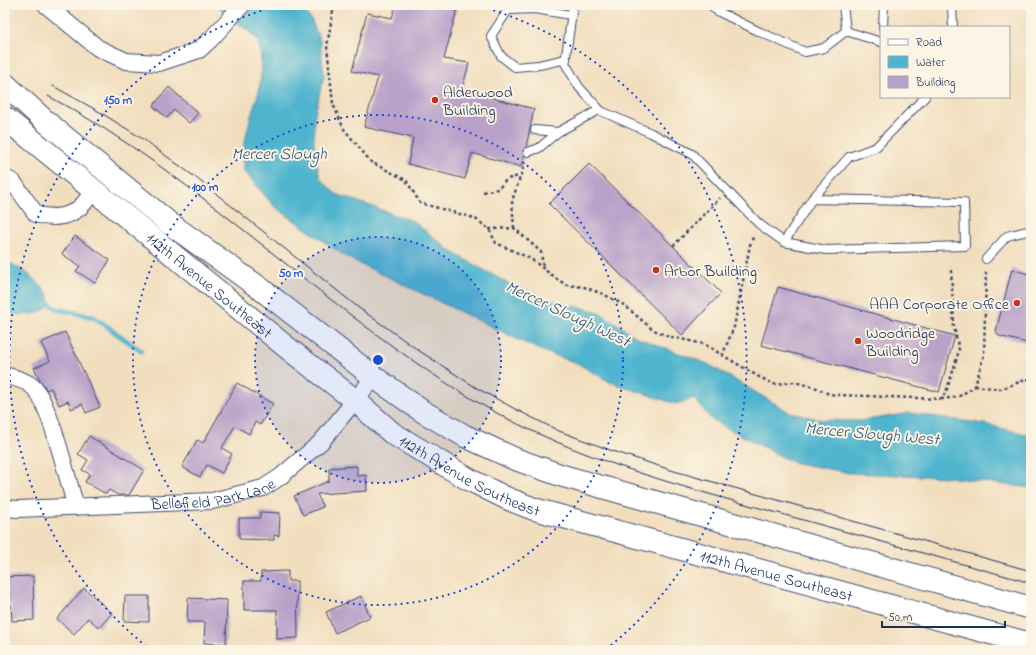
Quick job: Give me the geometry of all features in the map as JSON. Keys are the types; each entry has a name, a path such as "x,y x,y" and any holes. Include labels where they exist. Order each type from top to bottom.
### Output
{"main road":[{"name":"112th Avenue Southeast","path":"5,84 44,120 168,223 261,289 374,377 422,411 465,436 515,459 563,476 1031,608"},
{"name":"112th Avenue Southeast","path":"5,118 290,350 356,401 392,433 468,479 506,498 534,509 1031,644"}],"street":[{"path":"46,5 98,48 126,61 159,62 199,50 242,5"},
{"path":"5,178 13,182 36,214 51,217 67,215 76,211 83,205 93,189"},
{"path":"5,375 28,382 43,400 76,507"},
{"name":"Bellefield Park Lane","path":"5,508 18,509 212,501 263,488 280,477 321,442 356,401 374,377"}],"lane":[{"path":"573,5 565,63 579,88 599,110 651,133 692,154 759,224 784,242 826,250 965,246 964,202 812,199"},
{"path":"711,5 717,10 760,32 805,52 824,48 846,31"},
{"path":"843,5 846,31"},
{"path":"883,26 884,5"},
{"path":"952,5 953,26"},
{"path":"566,59 515,67 501,56 491,36 508,10 536,9 571,15"},
{"path":"846,31 880,42"},
{"path":"784,242 812,199 849,157 876,147 924,98"},
{"path":"529,151 539,148 558,132 599,110"},
{"path":"535,130 558,132"},
{"path":"986,259 1007,236 1031,230"}],"path":[{"path":"334,5 327,46 333,104 344,129 372,162 406,180 420,203 474,218 489,229 496,243 531,259 558,280 567,284 584,287 604,294 624,305 652,329 667,336 704,344 722,356 774,384 795,382 829,394 839,395 941,399 958,398 975,386 984,356 986,259"},
{"path":"514,228 512,201 519,176 529,151"},
{"path":"483,192 498,189 507,179 519,176"},
{"path":"673,246 726,190"},
{"path":"722,356 734,327 750,245 759,224"},
{"path":"489,229 514,228 541,252 543,268"},
{"path":"941,399 946,392 959,350 954,327 951,270"},
{"path":"975,386 1001,390 1027,379 1031,381"}],"water":[{"name":"Mercer Slough","path":"216,5 300,5 312,21 320,41 324,75 314,118 314,151 320,178 336,194 413,221 452,252 507,283 546,299 599,312 638,338 708,364 789,412 822,420 861,421 910,413 984,424 1025,434 1031,432 1031,488 948,477 850,473 792,462 712,420 694,398 676,404 610,382 577,363 540,350 346,257 274,206 243,170 243,148 259,91 262,67 258,39"},
{"path":"5,260 27,273 48,293 50,304 46,308 35,313 23,315 5,314"}],"building":[{"name":"Alderwood Building","path":"396,5 458,5 444,59 469,63 462,90 534,109 526,147 523,151 524,155 521,167 472,153 465,179 408,164 413,138 364,127 378,77 352,71 367,13 392,18"},
{"path":"169,87 198,113 189,123 174,110 167,118 153,106"},
{"name":"Arbor Building","path":"589,164 721,293 682,335 549,204"},
{"path":"75,236 110,260 95,283 76,271 80,266 62,254"},
{"name":"AAA Corporate Office","path":"1012,269 1031,275 1031,344 999,336 996,331"},
{"name":"Woodridge Building","path":"778,287 955,336 939,392 761,345"},
{"path":"65,332 100,407 86,413 82,404 71,409 68,401 59,405 51,388 47,390 34,368 50,361 41,343"},
{"path":"237,383 273,404 260,425 255,422 249,434 235,426 222,448 232,454 222,473 207,465 200,477 182,467 197,440 203,443"},
{"path":"89,436 144,470 129,495 118,495 109,490 106,494 85,482 90,474 82,470 88,460 78,454"},
{"path":"357,466 357,476 366,475 367,491 317,494 323,507 303,515 294,496 329,481 329,468"},
{"path":"260,512 280,513 279,536 274,535 274,540 239,539 239,518 260,518"},
{"path":"288,571 288,581 297,581 298,638 277,639 277,610 244,610 244,581 261,581 261,572"},
{"path":"33,576 34,620 12,621 11,604 5,604 5,577"},
{"path":"84,588 112,613 99,628 88,618 74,634 57,619"},
{"path":"125,596 149,596 149,622 124,621"},
{"path":"361,596 370,617 335,633 326,612"},
{"path":"188,598 227,600 226,644 204,643 205,622 187,622"}],"waterway":[{"path":"50,304 57,309 94,317 141,351"}],"tram line":[{"path":"53,86 98,111 143,139 195,177 359,308 418,350 475,387 559,431 674,471 1031,571"},
{"path":"48,96 106,130 161,167 215,207 373,332 427,371 484,406 519,424 554,441 591,456 665,481 1031,583"}],"place":[{"name":"Alderwood Building","path":"435,100"},
{"name":"Arbor Building","path":"656,270"},
{"name":"AAA Corporate Office","path":"1017,303"},
{"name":"Woodridge Building","path":"858,341"}],"water label":[{"name":"Mercer Slough West","path":"568,313"},
{"name":"Mercer Slough West","path":"872,433"}]}
